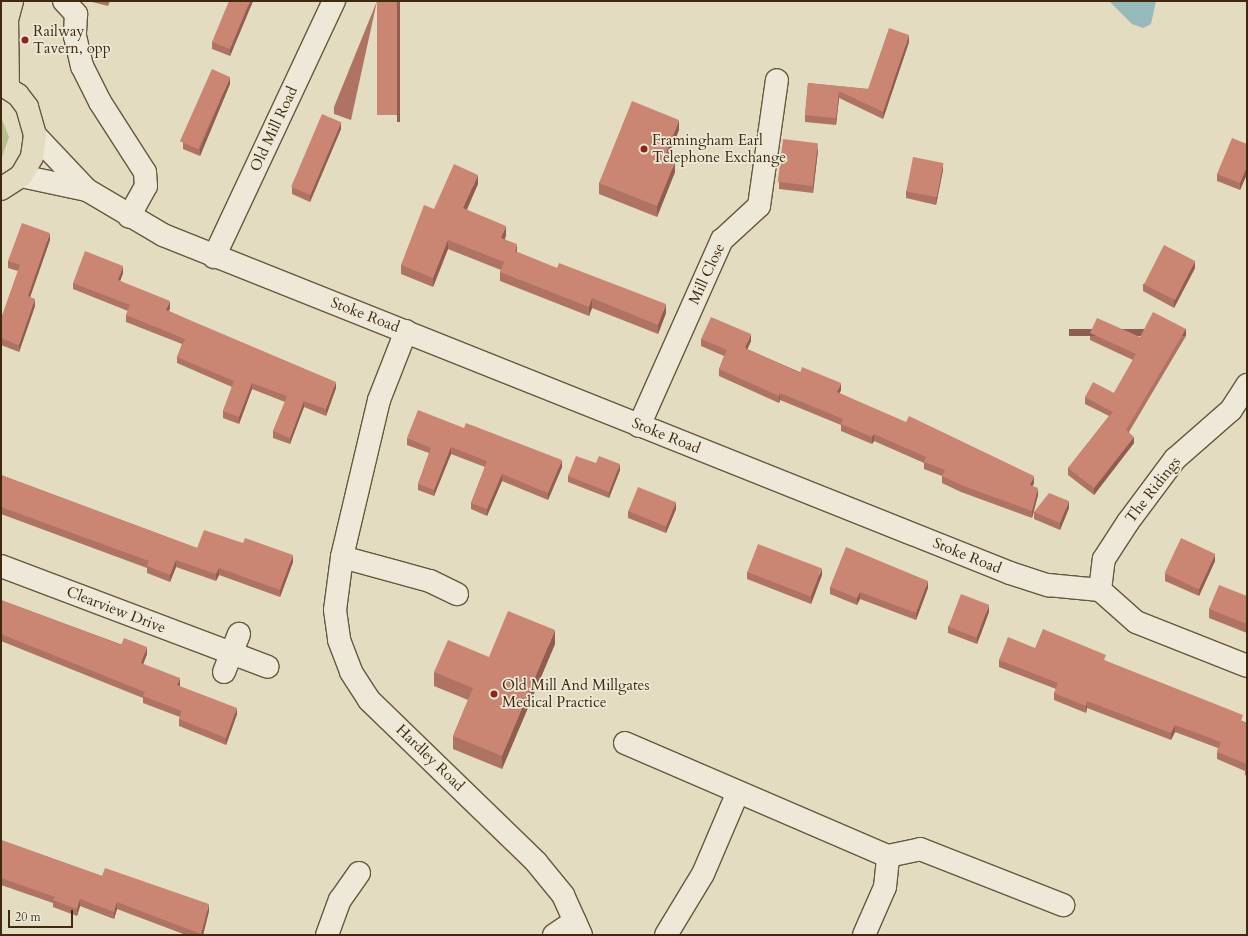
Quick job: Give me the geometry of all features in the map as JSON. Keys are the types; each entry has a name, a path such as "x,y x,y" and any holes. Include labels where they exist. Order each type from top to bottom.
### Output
{"main road":[{"path":"1,189 20,176 32,157 35,135 27,107 5,86 7,17"}],"street":[{"path":"64,1 76,14 75,36 82,66 100,102 145,172 146,186 129,217"},
{"name":"Old Mill Road","path":"214,257 334,1"},
{"name":"Mill Close","path":"639,426 722,240 759,206 777,80"},
{"name":"Stoke Road","path":"35,135 87,190 129,217 214,257 406,331 639,426 1010,573 1048,585 1100,590"},
{"name":"Stoke Road","path":"20,176 87,190"},
{"name":"Hardley Road","path":"406,331 379,400 342,557 336,610 338,640 351,672 369,700 536,862 563,895 578,928"},
{"name":"The Ridings","path":"1100,590 1104,559 1128,522 1175,459 1231,410 1247,385"},
{"path":"342,557 430,581 457,594"},
{"name":"Clearview Drive","path":"1,566 268,667"},
{"path":"1100,590 1136,622 1247,666"},
{"path":"625,743 888,856 920,849 1063,905"},
{"path":"666,935 689,902 738,792"},
{"path":"864,935 885,888 888,856"},
{"path":"327,935 340,900 359,873"},
{"path":"554,935 578,928"}],"green space":[{"path":"1,117 9,137 1,160"}],"water":[{"path":"1109,1 1156,1 1151,24 1143,28 1132,24"}],"building":[{"path":"229,1 250,1 230,49 212,42"},
{"path":"377,1 397,1 397,115 377,115"},
{"path":"889,28 909,35 883,112 839,91 836,118 805,115 808,83 868,89"},
{"path":"212,69 230,77 198,149 180,141"},
{"name":"Framingham Earl Telephone Exchange","path":"632,101 679,120 664,158 675,162 657,206 599,183"},
{"path":"322,114 341,122 310,195 291,187"},
{"path":"1232,138 1247,144 1247,167 1240,183 1217,174"},
{"path":"783,139 818,143 812,186 778,182"},
{"path":"913,157 943,163 937,197 906,191"},
{"path":"454,164 478,175 463,208 506,226 501,238 517,244 515,251 557,268 559,263 666,304 658,325 592,298 589,307 500,272 504,262 448,240 433,278 401,265 424,205 434,209"},
{"path":"22,223 50,233 28,296 35,299 19,345 1,338 1,319 20,265 8,261"},
{"path":"1164,245 1195,261 1175,300 1144,284"},
{"path":"85,251 123,266 118,280 170,301 166,310 336,382 326,409 304,401 290,438 273,431 287,396 252,383 239,417 223,411 234,381 177,357 185,339 126,315 130,305 73,283"},
{"path":"1153,312 1186,329 1126,430 1134,437 1094,488 1068,468 1113,412 1085,397 1093,382 1114,393 1136,354 1090,333 1097,318 1140,337"},
{"path":"711,317 751,334 745,348 800,373 802,367 841,383 837,392 906,422 909,416 1034,476 1030,485 1038,488 1032,511 961,485 942,476 945,470 924,462 926,457 874,434 872,437 841,424 843,419 780,393 779,396 719,369 727,350 701,339"},
{"path":"418,410 464,428 466,423 562,460 548,493 502,474 487,509 471,503 487,461 451,447 434,490 418,484 431,448 407,438"},
{"path":"576,456 596,463 599,456 620,464 609,492 568,476"},
{"path":"1,475 197,548 204,530 243,543 245,538 293,555 280,590 219,568 216,574 176,560 170,575 147,566 149,561 1,507"},
{"path":"638,487 676,502 666,526 628,511"},
{"path":"1049,493 1069,501 1060,523 1034,512"},
{"path":"1181,538 1215,554 1199,589 1165,573"},
{"path":"758,544 821,568 811,596 747,572"},
{"path":"846,547 928,581 916,613 860,592 857,598 830,587"},
{"path":"1219,585 1247,596 1247,624 1209,609"},
{"path":"961,594 989,605 976,637 948,627"},
{"path":"1,600 121,645 124,638 147,647 141,663 180,678 177,685 237,708 226,738 179,719 182,711 143,696 145,692 1,634"},
{"name":"Old Mill And Millgates Medical Practice","path":"508,611 555,630 502,756 453,736 473,688 434,672 448,640 489,657"},
{"path":"1043,629 1106,655 1104,660 1243,715 1241,721 1247,723 1247,764 1217,752 1221,742 1175,725 1171,733 1087,701 1086,706 1054,693 1058,683 999,660 1008,637 1035,648"},
{"path":"1,840 102,876 105,868 209,904 201,934 117,902 114,912 80,899 77,909 53,900 55,897 1,878"}],"place":[{"name":"Railway Tavern, opp","path":"25,40"},
{"name":"Framingham Earl Telephone Exchange","path":"644,149"},
{"name":"Old Mill And Millgates Medical Practice","path":"494,694"}]}
